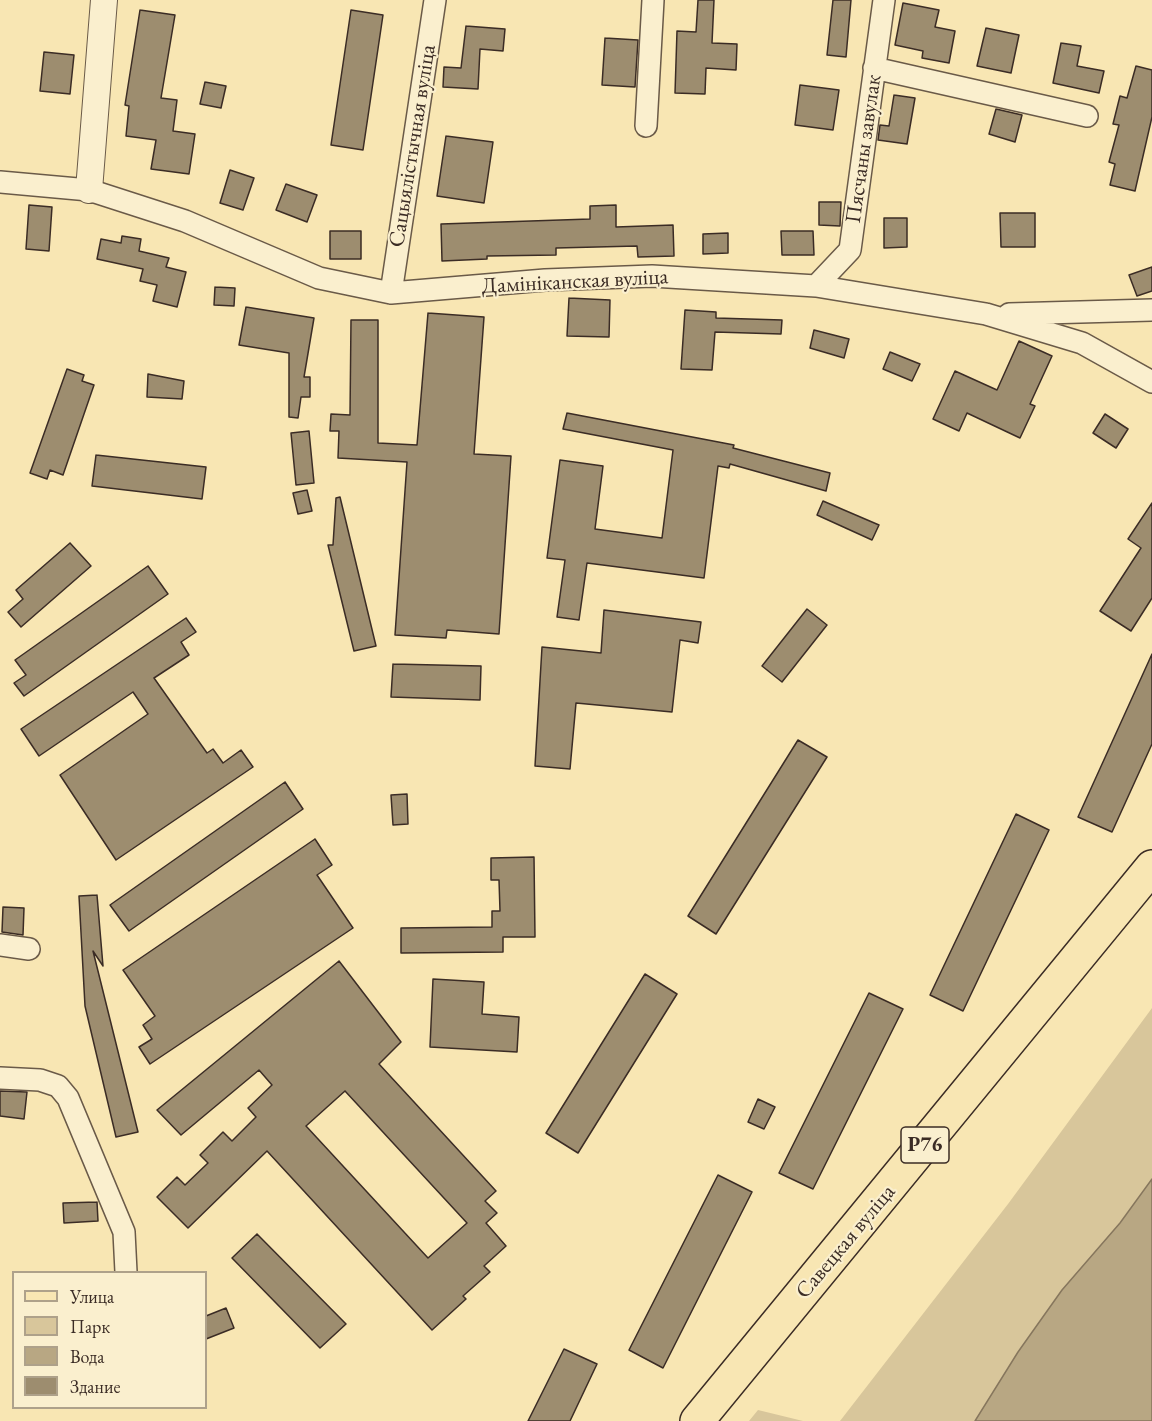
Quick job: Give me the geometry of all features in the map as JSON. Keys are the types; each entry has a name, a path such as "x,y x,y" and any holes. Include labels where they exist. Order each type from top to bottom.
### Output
{"main road":[{"name":"Савецкая вуліца","path":"697,1421 1152,867"}],"street":[{"path":"88,190 104,0"},
{"name":"Сацыялістычная вуліца","path":"391,293 435,0"},
{"path":"646,126 653,0"},
{"name":"Пясчаны завулак","path":"816,286 850,250 884,0"},
{"path":"874,68 1087,116"},
{"name":"Дамініканская вуліца","path":"0,182 88,190 184,221 318,278 391,293 545,280 652,276 816,286 986,314 1082,343 1152,382"},
{"path":"986,314 1152,310"},
{"path":"0,945 29,949"},
{"path":"0,1078 39,1080 58,1086 68,1098 124,1232 126,1271"}],"green space":[{"path":"1152,1008 1152,1179 1120,1223 1062,1290 1018,1352 975,1421 840,1421 1008,1204"},
{"path":"758,1410 803,1421 749,1421"}],"water":[{"path":"1152,1179 1152,1421 975,1421 1018,1352 1062,1290 1120,1223"}],"building":[{"path":"698,0 714,0 712,43 737,44 736,70 706,68 705,94 675,93 677,31 696,32"},
{"path":"833,0 851,0 846,57 827,55"},
{"path":"903,3 939,10 935,27 955,31 949,63 922,58 923,51 895,45"},
{"path":"140,10 175,15 161,98 177,100 173,131 195,134 189,174 151,169 156,140 126,136 129,106 125,105"},
{"path":"351,10 383,15 363,150 331,145"},
{"path":"466,26 505,29 503,51 480,49 478,89 443,87 444,67 461,68"},
{"path":"986,28 1019,35 1011,73 977,66"},
{"path":"605,38 638,40 635,87 602,85"},
{"path":"1061,43 1081,46 1077,66 1104,71 1099,93 1053,83"},
{"path":"44,52 74,55 70,94 40,91"},
{"path":"1136,66 1152,70 1152,117 1135,191 1110,185 1115,164 1109,162 1119,125 1113,124 1120,96 1127,98"},
{"path":"205,82 226,86 221,108 200,104"},
{"path":"800,85 839,90 833,130 795,125"},
{"path":"894,95 915,98 907,144 878,140 880,125 889,126"},
{"path":"996,109 1022,115 1015,142 989,134"},
{"path":"446,136 493,142 484,203 437,196"},
{"path":"230,170 254,178 243,210 220,203"},
{"path":"286,184 317,195 307,222 276,210"},
{"path":"819,202 841,202 840,226 819,225"},
{"path":"29,205 52,207 49,251 26,249"},
{"path":"616,205 616,227 673,225 674,256 638,257 637,246 556,248 556,255 487,256 487,259 442,261 441,224 590,219 590,206"},
{"path":"1000,213 1035,213 1035,247 1001,247"},
{"path":"884,218 907,218 907,247 884,248"},
{"path":"330,231 361,231 361,259 330,259"},
{"path":"781,231 813,231 814,255 782,255"},
{"path":"728,233 728,253 703,254 703,234"},
{"path":"122,236 141,239 139,251 169,258 166,267 186,272 177,307 153,301 157,285 140,281 143,269 97,259 101,239 121,243"},
{"path":"1152,267 1152,291 1137,296 1129,275"},
{"path":"215,287 235,288 234,306 214,305"},
{"path":"569,298 610,300 609,337 567,336"},
{"path":"246,307 314,318 304,377 310,377 310,397 301,397 298,418 289,417 289,353 239,345"},
{"path":"685,310 716,312 716,318 782,320 781,334 715,332 712,370 681,369"},
{"path":"428,313 484,317 474,454 511,456 499,634 447,630 446,638 395,635 407,462 338,458 339,431 330,431 331,414 350,415 351,320 378,320 378,443 417,445"},
{"path":"814,330 849,339 844,358 810,348"},
{"path":"1019,341 1052,356 1030,404 1035,406 1020,438 967,413 959,431 933,419 955,371 997,390"},
{"path":"890,352 920,364 912,381 883,369"},
{"path":"67,369 84,375 82,381 94,385 63,475 50,470 47,479 30,473"},
{"path":"148,374 184,381 182,399 147,397"},
{"path":"567,413 734,445 733,448 830,473 826,491 730,464 729,468 718,466 704,578 587,563 579,620 557,617 565,560 547,558 560,460 603,466 595,529 662,538 673,450 563,429"},
{"path":"1105,414 1128,429 1116,448 1093,433"},
{"path":"309,431 314,483 296,485 291,433"},
{"path":"96,455 206,467 202,499 92,486"},
{"path":"307,490 312,511 298,514 293,493"},
{"path":"340,497 376,646 354,651 328,545 333,545 336,498"},
{"path":"823,501 879,525 872,540 817,515"},
{"path":"1152,503 1152,598 1131,631 1100,611 1141,548 1128,539"},
{"path":"70,543 91,566 21,627 8,612 23,599 16,590"},
{"path":"148,566 168,594 24,696 14,683 26,675 15,660"},
{"path":"807,609 827,625 782,682 762,666"},
{"path":"604,610 701,622 698,643 680,640 672,712 576,703 570,769 535,766 542,647 601,653"},
{"path":"186,618 196,632 181,642 189,655 154,678 207,753 213,749 223,763 241,750 253,767 116,860 60,775 148,714 133,692 39,756 21,729"},
{"path":"1152,654 1152,744 1112,832 1078,817"},
{"path":"393,664 481,666 480,700 391,697"},
{"path":"798,740 827,757 716,934 688,916"},
{"path":"285,782 303,809 129,931 110,905"},
{"path":"407,794 408,824 393,825 391,795"},
{"path":"1016,814 1049,830 963,1011 930,995"},
{"path":"315,839 332,865 317,875 353,928 150,1064 139,1047 152,1039 143,1025 155,1016 123,970"},
{"path":"534,857 535,937 503,937 503,952 401,953 401,928 492,927 492,911 500,911 499,880 491,880 491,858"},
{"path":"97,895 103,966 93,951 138,1132 116,1137 85,1006 79,896"},
{"path":"3,907 24,908 23,935 2,932"},
{"path":"339,961 401,1042 379,1064 496,1191 485,1201 497,1213 486,1223 506,1246 484,1266 490,1272 463,1296 466,1299 432,1330 267,1151 188,1228 157,1197 177,1177 185,1185 208,1163 200,1155 223,1132 232,1141 256,1117 248,1108 272,1085 259,1070 181,1135 157,1110","holes":["345,1091 467,1223 428,1258 306,1126"]},
{"path":"645,974 677,994 578,1153 546,1133"},
{"path":"433,979 484,982 482,1014 519,1017 517,1052 430,1047"},
{"path":"869,993 903,1009 813,1189 779,1173"},
{"path":"0,1091 27,1092 24,1119 0,1116"},
{"path":"758,1099 775,1107 764,1129 748,1122"},
{"path":"718,1175 752,1192 663,1368 629,1350"},
{"path":"97,1202 98,1221 64,1223 63,1203"},
{"path":"257,1234 346,1324 320,1348 232,1258"},
{"path":"226,1308 234,1328 207,1339 207,1316"},
{"path":"564,1349 597,1364 570,1421 528,1421"}]}
